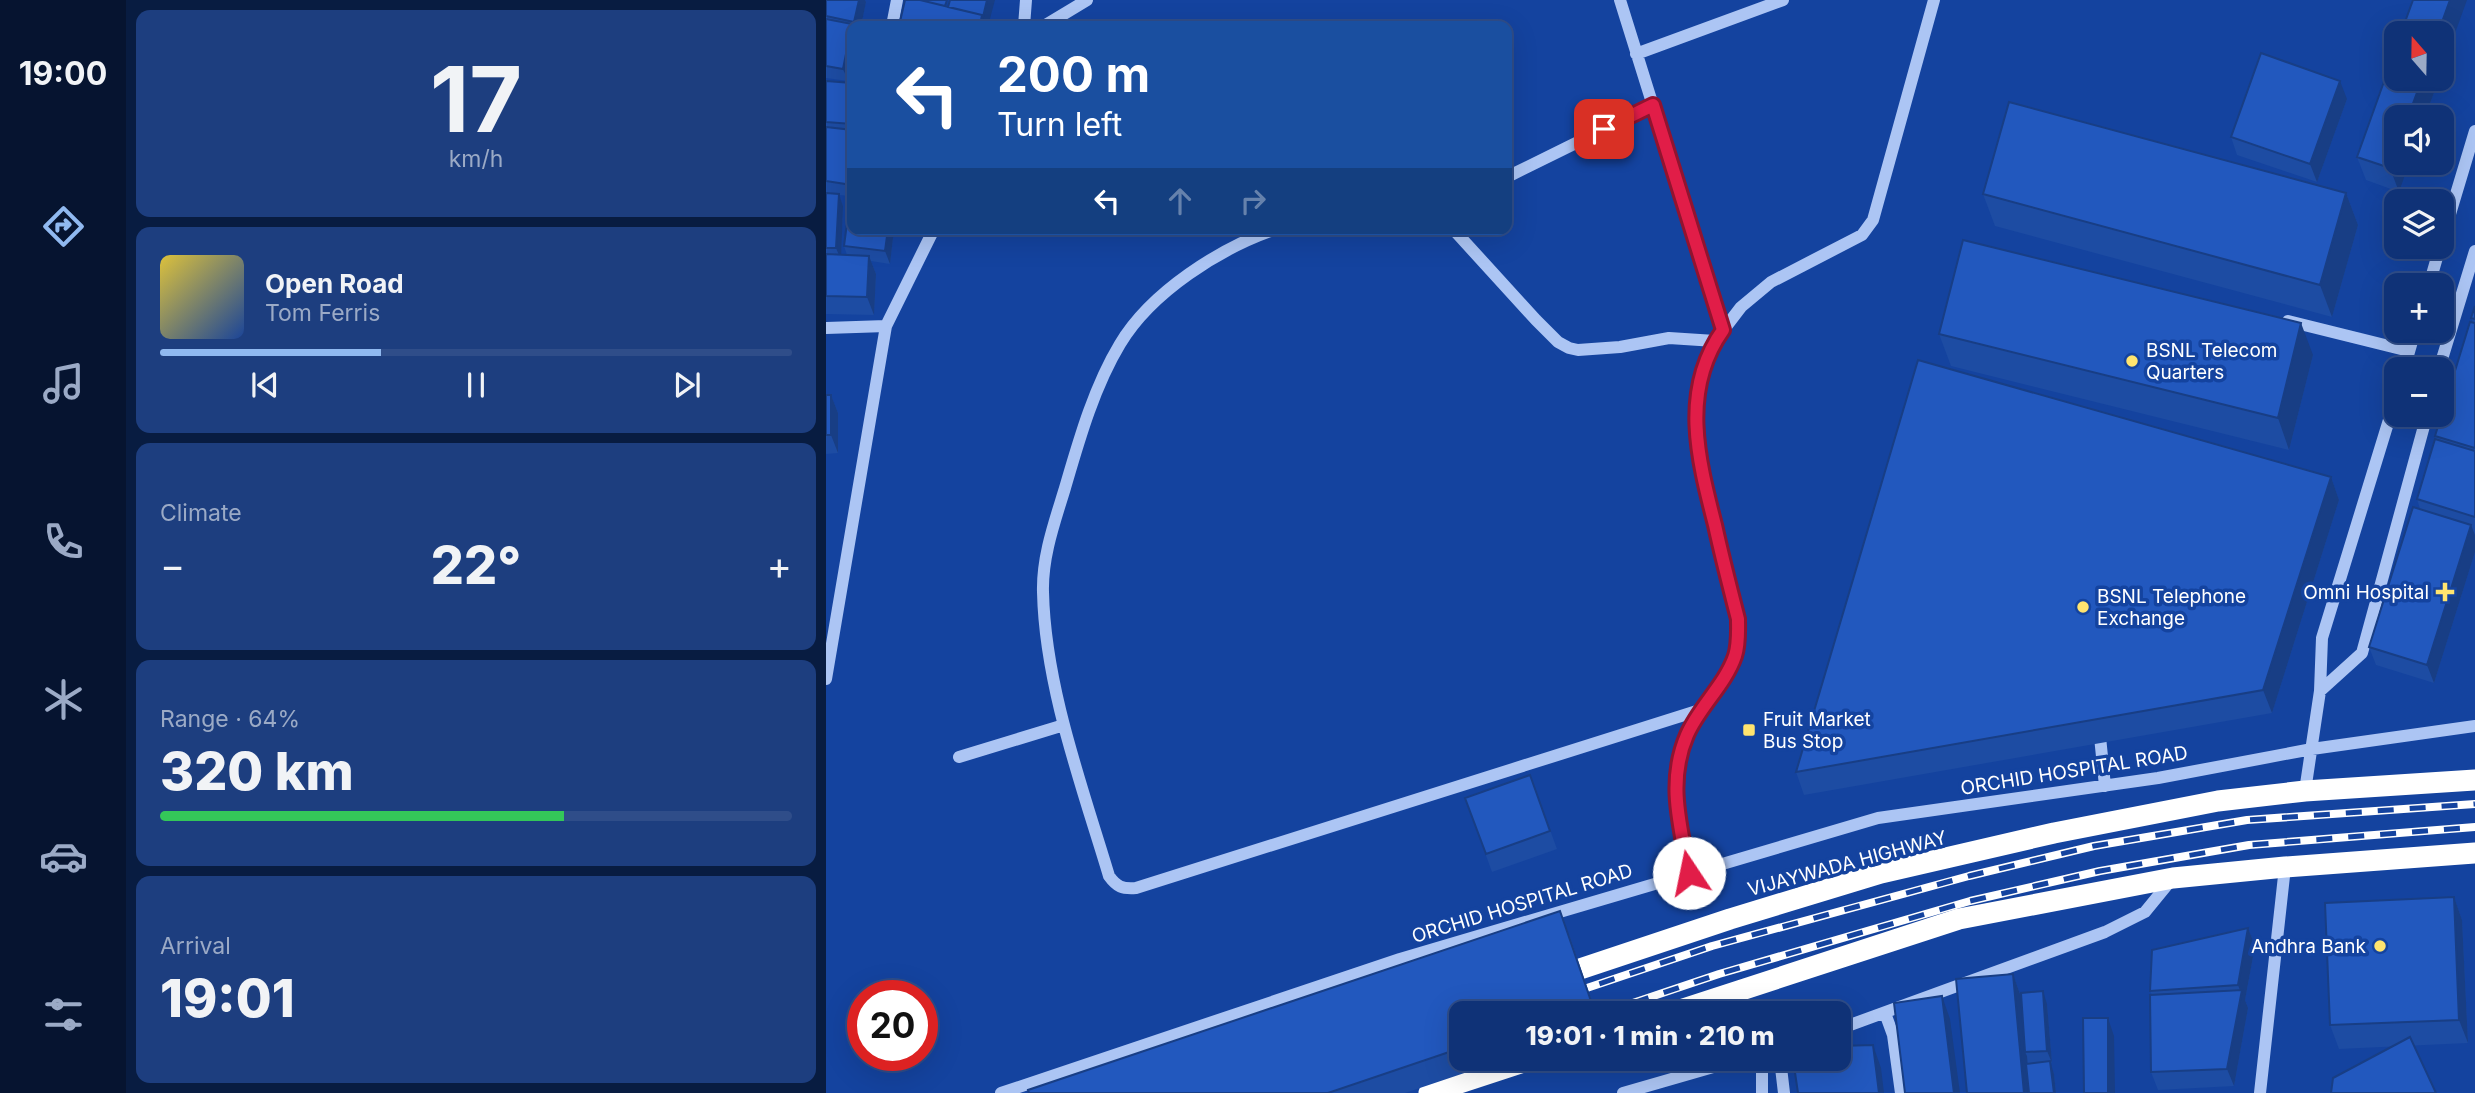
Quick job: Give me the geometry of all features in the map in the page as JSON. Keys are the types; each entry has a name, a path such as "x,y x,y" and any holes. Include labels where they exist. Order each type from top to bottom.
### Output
{"highway":[{"name":"VIJAYWADA HIGHWAY","path":"1538,983 1730,919 1881,873 2054,833 2218,801 2475,780"},
{"path":"1708,1001 1959,919 2173,878 2475,853"},
{"path":"1429,1093 1496,1071"}],"street":[{"path":"893,21 897,0"},
{"path":"1024,21 1026,0"},
{"path":"1052,21 1087,0"},
{"path":"1619,0 1653,105 1719,335"},
{"path":"1636,54 1783,0"},
{"path":"1689,873 1676,805 1675,785 1680,755 1700,710 1735,657 1738,640 1738,619 1696,443 1699,390 1704,366 1719,335 1741,307 1771,282 1862,236 1872,220 1934,0"},
{"path":"1512,175 1653,105"},
{"path":"2454,201 2475,131"},
{"path":"826,680 828,652 886,326 931,235"},
{"path":"1259,235 1174,284 1144,313 1121,343 1103,378 1073,459 1045,561 1043,591 1054,677 1065,725 1109,876 1116,885 1123,889 1136,888 1700,710"},
{"path":"1458,235 1536,320 1569,348 1578,350 1620,347 1669,338 1719,335"},
{"path":"2443,357 2475,251"},
{"path":"2277,319 2409,351"},
{"path":"826,328 886,326"},
{"path":"2407,357 2411,343"},
{"path":"2305,792 2320,691 2322,638 2387,427"},
{"path":"2320,691 2362,653 2424,427"},
{"path":"2097,709 2105,786"},
{"path":"959,757 1065,725"},
{"name":"ORCHID HOSPITAL ROAD","path":"1001,1093 1400,959 1878,818 2105,786 2312,749 2475,726"},
{"path":"2260,1093 2285,867"},
{"path":"1851,1026 2105,932 2145,912 2173,878"},
{"path":"1885,1013 1895,1045 1901,1093"},
{"path":"1623,1093 1702,1071"},
{"path":"1762,1071 1762,1093"},
{"path":"1782,1071 1784,1093"}],"building":[{"path":"826,0 859,0 854,21 826,16"},
{"path":"905,0 920,0 982,15 981,21 900,21"},
{"path":"920,0 947,0 945,6"},
{"path":"950,0 987,0 983,17 948,7"},
{"path":"2413,0 2450,0 2442,21 2405,21"},
{"path":"826,19 847,23 847,49 843,69 826,66"},
{"path":"2261,53 2340,81 2310,164 2231,137"},
{"path":"826,81 847,83 847,124 826,122"},
{"path":"2384,82 2384,91 2418,91 2412,105 2384,105 2384,166 2357,157"},
{"name":"BSNL Telecom Quarters","path":"2009,102 2346,193 2320,285 1983,194"},
{"path":"826,127 847,129 847,184 826,181"},
{"path":"826,193 839,194 836,248 826,248"},
{"path":"847,223 847,235 887,235 885,251 844,246"},
{"name":"BSNL Telecom Quarters","path":"1963,240 2301,323 2278,418 1939,334"},
{"path":"826,254 869,256 867,297 826,296"},
{"path":"2470,322 2475,323 2475,448 2435,436 2438,427 2454,427 2454,374"},
{"name":"BSNL Telephone Exchange","path":"1918,360 2331,477 2263,690 1796,772"},
{"path":"826,395 831,395 831,435 826,435"},
{"path":"2435,439 2475,451 2475,517 2417,499"},
{"path":"2413,507 2471,525 2427,665 2369,647"},
{"path":"1530,775 1550,831 1486,854 1465,798"},
{"path":"2454,897 2459,1020 2330,1025 2325,903"},
{"path":"1560,911 1591,1001 1449,1001 1449,1052 1328,1093 1029,1093 1028,1090"},
{"path":"2248,928 2238,985 2150,991 2152,950"},
{"path":"2013,974 2024,1093 1967,1093 1956,979"},
{"path":"2242,990 2227,1069 2151,1072 2150,995"},
{"path":"2043,991 2047,1051 2025,1052 2021,993"},
{"path":"1942,996 1954,1093 1905,1093 1894,1003"},
{"path":"2083,1018 2108,1018 2108,1093 2084,1093"},
{"path":"2410,1037 2436,1093 2331,1093 2333,1078"},
{"path":"1873,1045 1879,1093 1798,1093 1795,1071 1851,1071 1851,1046"},
{"path":"2050,1061 2054,1093 2029,1093 2026,1064"}],"railway":[{"path":"1569,994 1712,946 1969,876 2094,846 2247,820 2475,804"},
{"path":"1639,1001 1719,974 1970,901 2100,871 2249,845 2475,827"}],"place":[{"name":"BSNL Telecom Quarters","path":"2132,361"},
{"name":"Omni Hospital","path":"2445,592"},
{"name":"BSNL Telephone Exchange","path":"2083,607"},
{"name":"Fruit Market Bus Stop","path":"1749,730"},
{"name":"Andhra Bank","path":"2380,946"}],"route":[{"path":"1604,129 1653,105 1723,330 1704,366 1696,412 1696,443 1738,619 1738,640 1735,657 1700,710 1680,755 1675,785 1676,805 1689,873"}]}
